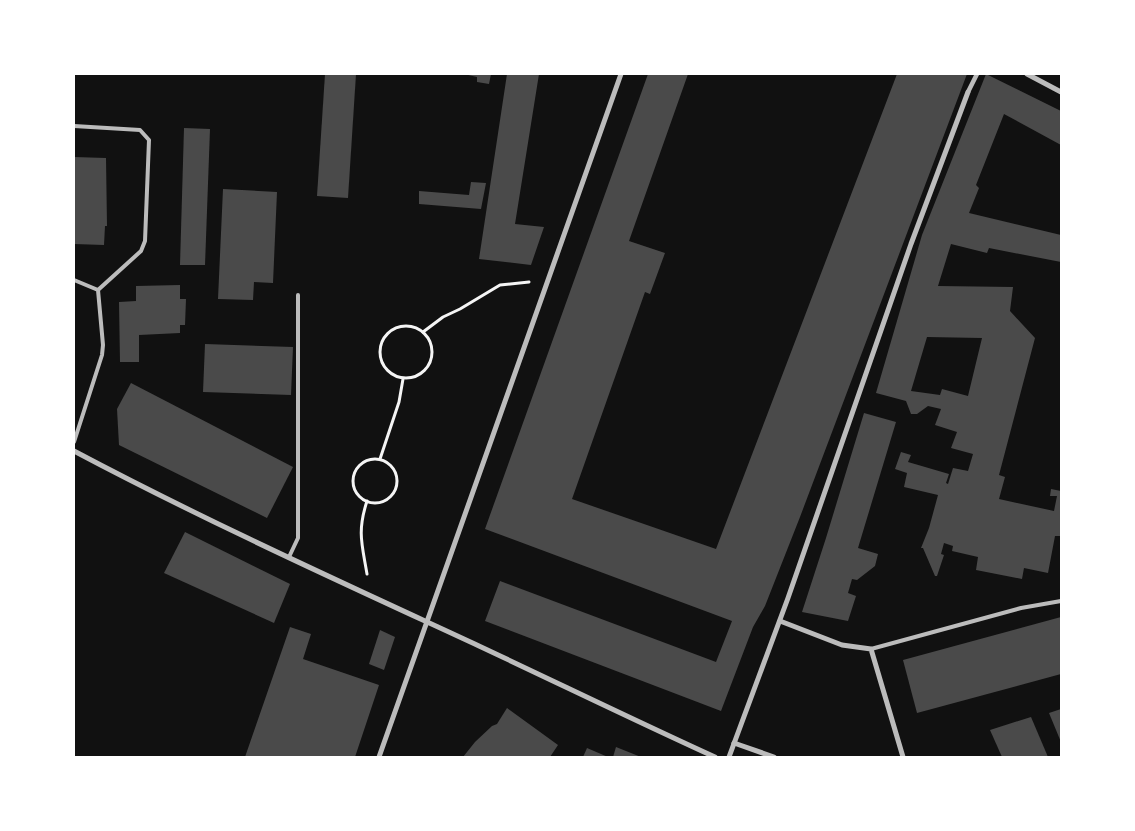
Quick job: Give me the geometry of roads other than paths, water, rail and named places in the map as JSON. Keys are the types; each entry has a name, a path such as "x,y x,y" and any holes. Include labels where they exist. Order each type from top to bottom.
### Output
{"street":[{"path":"379,757 621,74"},
{"path":"729,757 780,620 911,244 968,92 977,74"},
{"path":"1027,74 1061,92"},
{"path":"74,451 154,493 372,598 715,757"},
{"path":"780,620 842,645 872,648 903,757"},
{"path":"734,743 774,757"}],"lane":[{"path":"74,126 140,130 149,140 145,241 141,250 98,290"},
{"path":"74,280 98,290"},
{"path":"74,442 102,355 103,345 98,290"},
{"path":"289,557 298,538 298,296"},
{"path":"872,648 1022,608 1061,601"}]}
